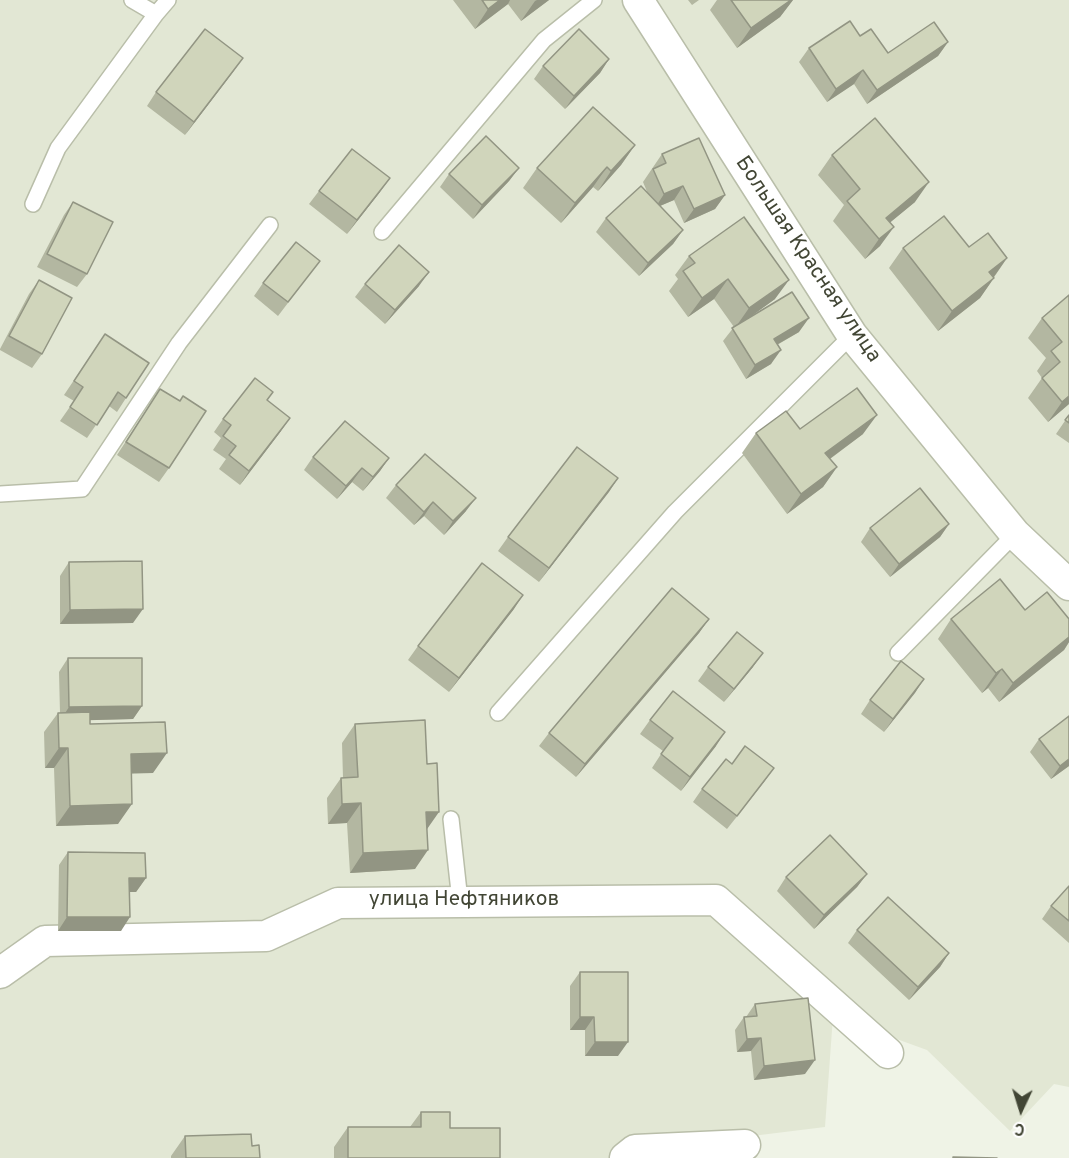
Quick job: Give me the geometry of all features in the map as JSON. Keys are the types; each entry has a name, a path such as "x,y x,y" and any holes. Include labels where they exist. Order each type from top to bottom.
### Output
{"street":[{"name":"Большая Красная улица","path":"638,0 852,334 1015,534 1069,585"},
{"name":"улица Нефтяников","path":"0,973 45,941 266,936 338,903 716,900 888,1053"},
{"path":"625,1158 635,1149 745,1145"}],"lane":[{"path":"132,0 156,14"},
{"path":"33,204 58,148 168,0"},
{"path":"382,232 544,40 594,0"},
{"path":"0,494 82,489 179,343 270,225"},
{"path":"498,713 675,512 852,334"},
{"path":"898,653 1015,534"},
{"path":"451,819 460,901"}],"shaded area":[{"path":"0,0 1069,0 1069,1087 1054,1084 1010,1131 927,1050 833,1016 825,1127 744,1137 732,1158 0,1158"}],"building":[{"path":"482,0 500,0 488,9"},
{"path":"731,0 791,0 751,28"},
{"path":"850,21 860,36 871,29 888,53 934,22 948,42 877,90 863,70 836,89 809,48"},
{"path":"205,29 243,58 194,122 156,92"},
{"path":"579,29 609,59 574,96 543,66"},
{"path":"593,107 635,145 611,171 607,167 575,203 537,168"},
{"path":"875,118 929,182 886,218 894,227 879,239 847,201 860,189 832,155"},
{"path":"486,136 519,168 482,205 449,174"},
{"path":"699,138 725,195 694,209 683,186 664,194 653,169 666,163 662,154"},
{"path":"352,149 390,178 357,220 319,191"},
{"path":"641,186 683,230 648,263 606,218"},
{"path":"73,202 113,222 87,274 47,254"},
{"path":"944,216 969,247 988,233 1007,258 989,272 994,278 952,311 903,248"},
{"path":"744,217 789,280 749,308 728,279 702,298 683,271 695,263 689,256"},
{"path":"296,242 320,261 288,302 263,283"},
{"path":"399,245 429,272 395,310 365,284"},
{"path":"39,280 72,298 42,354 9,336"},
{"path":"792,292 809,318 774,339 781,350 755,365 732,328"},
{"path":"1069,295 1069,396 1062,402 1042,378 1060,362 1051,351 1062,342 1042,318"},
{"path":"105,334 149,363 126,398 118,392 97,425 70,407 83,387 74,381"},
{"path":"255,378 273,392 267,400 290,418 249,471 229,455 236,446 223,436 231,425 223,419"},
{"path":"857,388 877,415 825,453 837,467 801,494 756,433 786,411 800,429"},
{"path":"160,389 180,401 183,396 206,411 169,468 126,442"},
{"path":"345,421 389,458 373,477 362,468 346,486 313,457"},
{"path":"577,447 618,478 549,568 508,537"},
{"path":"425,454 476,498 453,521 433,502 424,512 396,485"},
{"path":"920,488 949,524 899,564 870,528"},
{"path":"142,561 143,609 70,610 69,562"},
{"path":"482,563 523,595 459,678 418,646"},
{"path":"1000,579 1025,610 1047,592 1069,619 1069,637 1013,683 1002,669 996,673 951,619"},
{"path":"672,588 709,619 585,764 549,733"},
{"path":"737,632 763,653 734,689 708,667"},
{"path":"68,658 142,658 142,706 69,707"},
{"path":"901,661 924,679 893,719 870,700"},
{"path":"673,691 725,732 690,777 661,754 673,738 650,720"},
{"path":"90,712 90,724 165,722 167,753 131,754 132,804 70,806 68,748 59,748 58,713"},
{"path":"1069,716 1069,759 1060,766 1039,739"},
{"path":"425,720 427,764 437,763 439,812 426,812 428,850 363,853 361,803 342,804 341,778 358,777 355,724"},
{"path":"745,746 774,768 737,816 702,789 726,759 732,764"},
{"path":"830,835 867,874 824,915 786,877"},
{"path":"68,852 145,853 146,878 129,878 130,917 67,917"},
{"path":"1069,886 1069,921 1051,906"},
{"path":"888,897 949,953 918,987 857,930"},
{"path":"580,972 628,972 628,1042 595,1042 594,1017 580,1017"},
{"path":"808,998 815,1060 764,1066 761,1038 747,1039 744,1017 757,1016 755,1004"},
{"path":"421,1112 450,1112 450,1128 500,1128 500,1158 348,1158 348,1127 421,1127"},
{"path":"251,1134 252,1146 259,1145 260,1158 186,1158 185,1136"}]}
